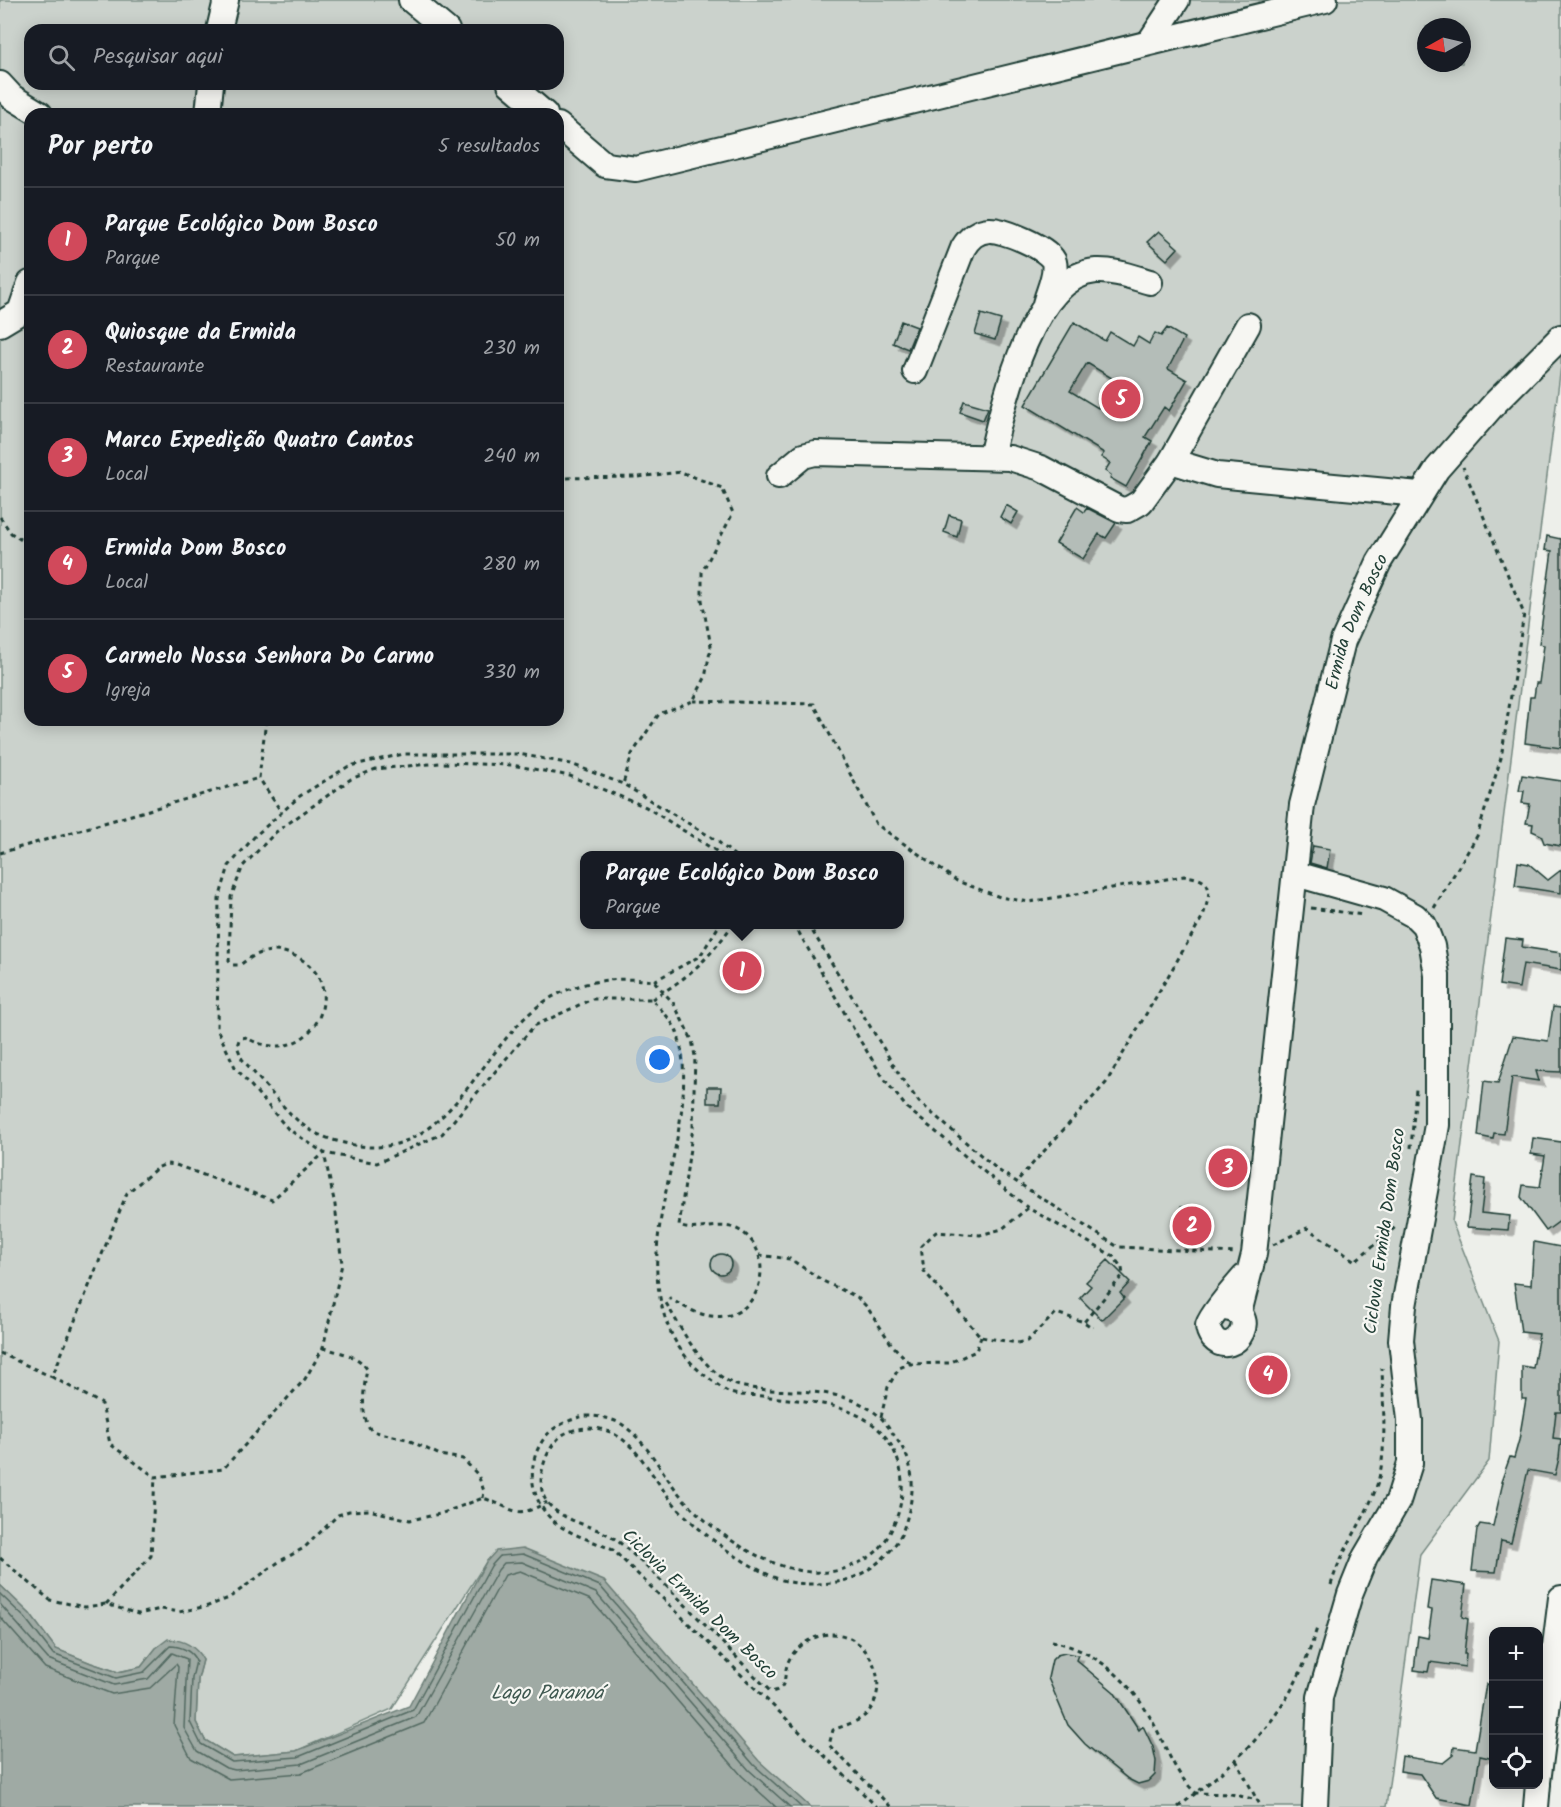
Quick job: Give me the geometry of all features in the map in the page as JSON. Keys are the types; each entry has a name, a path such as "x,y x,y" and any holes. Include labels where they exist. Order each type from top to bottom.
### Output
{"street":[{"path":"220,24 226,0"},
{"path":"411,0 440,24"},
{"path":"1150,41 1177,0"},
{"path":"564,130 605,165 636,169 891,109 1150,41 1311,2"},
{"path":"0,84 12,97 30,108"},
{"path":"209,108 210,90"},
{"path":"517,90 538,108"},
{"path":"915,370 969,238 978,233 999,230 1050,256 1054,269 1045,303 1015,366 1004,400 991,457"},
{"path":"1045,303 1075,278 1094,271 1116,272 1150,282"},
{"path":"0,324 20,312 24,301"},
{"path":"779,476 803,456 815,453 1010,458 1041,468 1119,509 1127,510 1141,502 1170,461 1248,325"},
{"name":"Ermida Dom Bosco","path":"1252,1261 1302,806 1343,641 1380,562 1419,494 1454,446 1561,337"},
{"path":"1170,461 1217,476 1419,494"},
{"path":"1296,874 1384,899 1415,916 1424,925 1432,946 1437,975 1439,1071 1437,1125 1404,1306 1401,1340 1410,1420 1410,1463 1398,1501 1365,1557 1350,1594 1320,1697 1315,1807"},
{"path":"1230,1310 1252,1261"},
{"path":"1543,1744 1561,1598"},
{"path":"1536,1807 1538,1789"}],"path":[{"path":"1424,925 1477,836 1501,758 1524,615 1454,446"},
{"path":"564,478 638,477 681,472 722,488 733,513 702,572 702,600 711,646 705,678 693,701"},
{"path":"0,517 11,533 24,542"},
{"path":"623,784 632,754 659,714 693,701 814,704 876,824 957,881 984,892 1029,902 1184,876 1200,878 1207,884 1210,894 1203,916 1106,1083 1016,1182"},
{"path":"265,726 259,778 282,813"},
{"path":"729,851 716,840 623,784 571,764 519,754 404,754 350,766 300,796 255,836 229,866 219,899 217,1029 235,1067 288,1129 324,1153 377,1164 441,1134 534,1026 592,999 652,999 683,980 713,954 730,929"},
{"path":"716,851 646,807 570,776 512,765 440,763 376,769 351,779 276,832 243,866 231,897 229,961 232,965 240,965 253,955 278,950 304,959 319,976 324,1002 318,1023 304,1039 290,1046 258,1044 245,1036 237,1046 242,1059 298,1121 328,1140 374,1149 410,1139 440,1119 526,1016 555,995 588,983 622,977 654,981 700,956 717,929"},
{"path":"0,853 259,778"},
{"path":"1292,905 1370,916"},
{"path":"798,929 861,1042 885,1080 907,1108 1028,1208 1113,1256 1122,1268 1123,1275 1084,1322"},
{"path":"811,929 902,1079 919,1102 998,1170 1118,1247 1252,1261 1307,1228 1355,1261 1398,1225"},
{"path":"0,1558 50,1600 85,1607 106,1604 138,1614 161,1609 179,1612 208,1606 229,1598 280,1561 304,1548 338,1515 349,1511 369,1510 410,1520 441,1514 483,1498 512,1512 530,1512 547,1502 543,1492 541,1471 554,1440 572,1430 600,1428 622,1437 676,1506 712,1539 773,1577 807,1584 832,1584 854,1578 890,1552 902,1533 914,1491 908,1455 881,1418 852,1399 825,1394 743,1388 723,1379 693,1349 666,1303 670,1298 686,1309 717,1318 734,1315 752,1301 762,1280 759,1255 753,1243 734,1228 679,1226 693,1127 695,1056 687,1031 674,1004 654,981"},
{"path":"652,999 678,1032 684,1072 679,1122 656,1257 663,1316 674,1343 701,1373 729,1392 850,1408 872,1424 897,1455 903,1480 901,1509 884,1543 868,1560 837,1572 804,1573 767,1560 732,1539 689,1505 653,1458 622,1424 588,1415 566,1422 547,1434 534,1459 533,1494 540,1506 559,1525 613,1550 877,1807"},
{"name":"Ciclovia Ermida Dom Bosco","path":"1410,1159 1416,1083"},
{"path":"0,1353 102,1404 110,1444 155,1477 223,1469 305,1379 323,1348 342,1264 335,1204 324,1153"},
{"path":"52,1377 127,1193 157,1168 166,1164 176,1165 272,1200 324,1153"},
{"path":"1028,1208 1002,1229 980,1235 936,1232 921,1246 924,1271 981,1337 1017,1343 1027,1341 1056,1313 1084,1322 1093,1328"},
{"name":"Ciclovia Ermida Dom Bosco","path":"1396,1236 1400,1214"},
{"path":"759,1255 790,1259 825,1282 857,1297 867,1307 892,1346 910,1364"},
{"path":"881,1418 888,1387 899,1368 910,1364 949,1363 976,1351 981,1337"},
{"path":"323,1348 352,1356 362,1362 367,1370 364,1386 366,1421 372,1431 406,1439 440,1455 463,1459 478,1475 484,1491 483,1498"},
{"name":"Ciclovia Ermida Dom Bosco","path":"1327,1596 1337,1563 1376,1487 1383,1438 1382,1359"},
{"path":"106,1604 151,1556 155,1477"},
{"name":"Ciclovia Ermida Dom Bosco","path":"547,1502 557,1511 616,1539 771,1692 778,1691 784,1685 788,1660 803,1643 829,1634 848,1637 872,1657 879,1680 872,1706 862,1718 833,1730 829,1744 891,1807"},
{"path":"1178,1807 1253,1745 1283,1707 1314,1639 1321,1617"},
{"path":"1051,1641 1080,1649 1112,1669 1143,1705 1177,1771 1196,1793 1231,1794 1257,1800"},
{"path":"1236,1760 1262,1807"}],"shaded area":[{"path":"0,0 1561,0 1561,366 1452,1222 1499,1341 1489,1461 1420,1554 1386,1807 810,1807 759,1762 486,1562 392,1709 296,1751 233,1757 205,1740 196,1722 198,1679 203,1660 156,1648 141,1667 118,1672 56,1649 30,1614 0,1585"}],"water":[{"name":"Lago Paranoá","path":"523,1548 604,1581 759,1761 810,1807 0,1807 0,1585 30,1614 56,1649 118,1672 141,1667 156,1648 168,1639 184,1642 193,1647 203,1660 198,1679 196,1722 205,1740 233,1757 296,1751 409,1706 486,1562 496,1551"}],"building":[{"path":"1159,231 1178,248 1167,260 1147,242"},
{"path":"981,314 1001,320 995,340 975,334"},
{"path":"901,321 917,327 908,349 893,343"},
{"path":"1074,322 1105,341 1110,332 1133,346 1138,337 1149,344 1155,333 1161,336 1167,328 1184,338 1168,369 1187,380 1169,411 1164,407 1145,437 1152,441 1126,487 1110,478 1111,475 1105,471 1110,463 1101,457 1104,453 1025,405","holes":["1087,363 1115,380 1098,408 1070,391"]},
{"path":"964,401 988,408 983,420 960,412"},
{"path":"1006,505 1018,512 1011,524 1000,517"},
{"path":"1077,507 1084,512 1087,508 1116,523 1106,538 1099,534 1083,559 1056,543"},
{"path":"949,515 961,519 957,537 944,532"},
{"path":"1547,536 1561,539 1561,748 1525,743 1530,697 1534,697 1536,683 1539,683 1544,645 1539,644 1552,551 1545,550"},
{"path":"1522,775 1561,781 1561,846 1544,843 1541,835 1532,831 1533,824 1526,823 1530,804 1522,803 1524,791 1519,791"},
{"path":"1313,846 1330,849 1327,868 1310,863"},
{"path":"1518,862 1529,864 1548,880 1561,870 1561,893 1515,886"},
{"path":"1505,938 1523,940 1522,947 1561,953 1561,970 1523,964 1519,988 1499,985"},
{"path":"1553,1007 1561,1008 1561,1072 1536,1071 1539,1081 1512,1077 1504,1134 1494,1133 1493,1139 1478,1136 1484,1081 1498,1083 1513,1036 1548,1041"},
{"path":"707,1087 721,1087 720,1103 707,1103"},
{"path":"1533,1138 1561,1142 1561,1220 1546,1231 1521,1197 1523,1185 1540,1187 1545,1156 1531,1154"},
{"path":"1473,1177 1485,1179 1481,1213 1510,1216 1508,1230 1467,1227"},
{"path":"1197,1206 1205,1219 1198,1232 1182,1233 1174,1220 1181,1207"},
{"path":"1534,1242 1561,1247 1561,1412 1556,1412 1553,1438 1561,1439 1559,1458 1555,1475 1528,1470 1511,1543 1501,1541 1496,1572 1472,1571 1477,1529 1480,1524 1493,1526 1503,1482 1501,1482 1510,1457 1514,1458 1519,1440 1526,1399 1522,1399 1522,1366 1533,1368 1539,1334 1521,1332 1514,1283 1531,1285"},
{"path":"721,1254 728,1257 731,1264 728,1271 721,1274 714,1271 711,1264 714,1257"},
{"path":"1108,1260 1130,1282 1120,1293 1124,1298 1102,1320 1080,1298 1091,1286 1086,1282"},
{"path":"1431,1580 1466,1585 1462,1617 1468,1619 1464,1654 1466,1654 1465,1667 1430,1662 1428,1672 1414,1670 1418,1636 1428,1638 1432,1610 1427,1609"},
{"path":"1065,1653 1078,1655 1076,1660 1114,1692 1139,1730 1143,1726 1153,1747 1156,1761 1155,1775 1149,1781 1138,1784 1128,1779 1085,1744 1068,1725 1048,1678 1052,1660 1057,1655"},
{"path":"1486,1684 1489,1684 1489,1758 1480,1756 1472,1805 1436,1798 1420,1774 1400,1771 1402,1756 1443,1763 1453,1755 1454,1747 1475,1750"}],"place":[{"name":"Carmelo Nossa Senhora Do Carmo","path":"1121,399"},
{"name":"Parque Ecológico Dom Bosco","path":"742,971"},
{"name":"Marco Expedição Quatro Cantos","path":"1228,1168"},
{"name":"Quiosque da Ermida","path":"1192,1226"},
{"name":"Ermida Dom Bosco","path":"1268,1375"}]}
